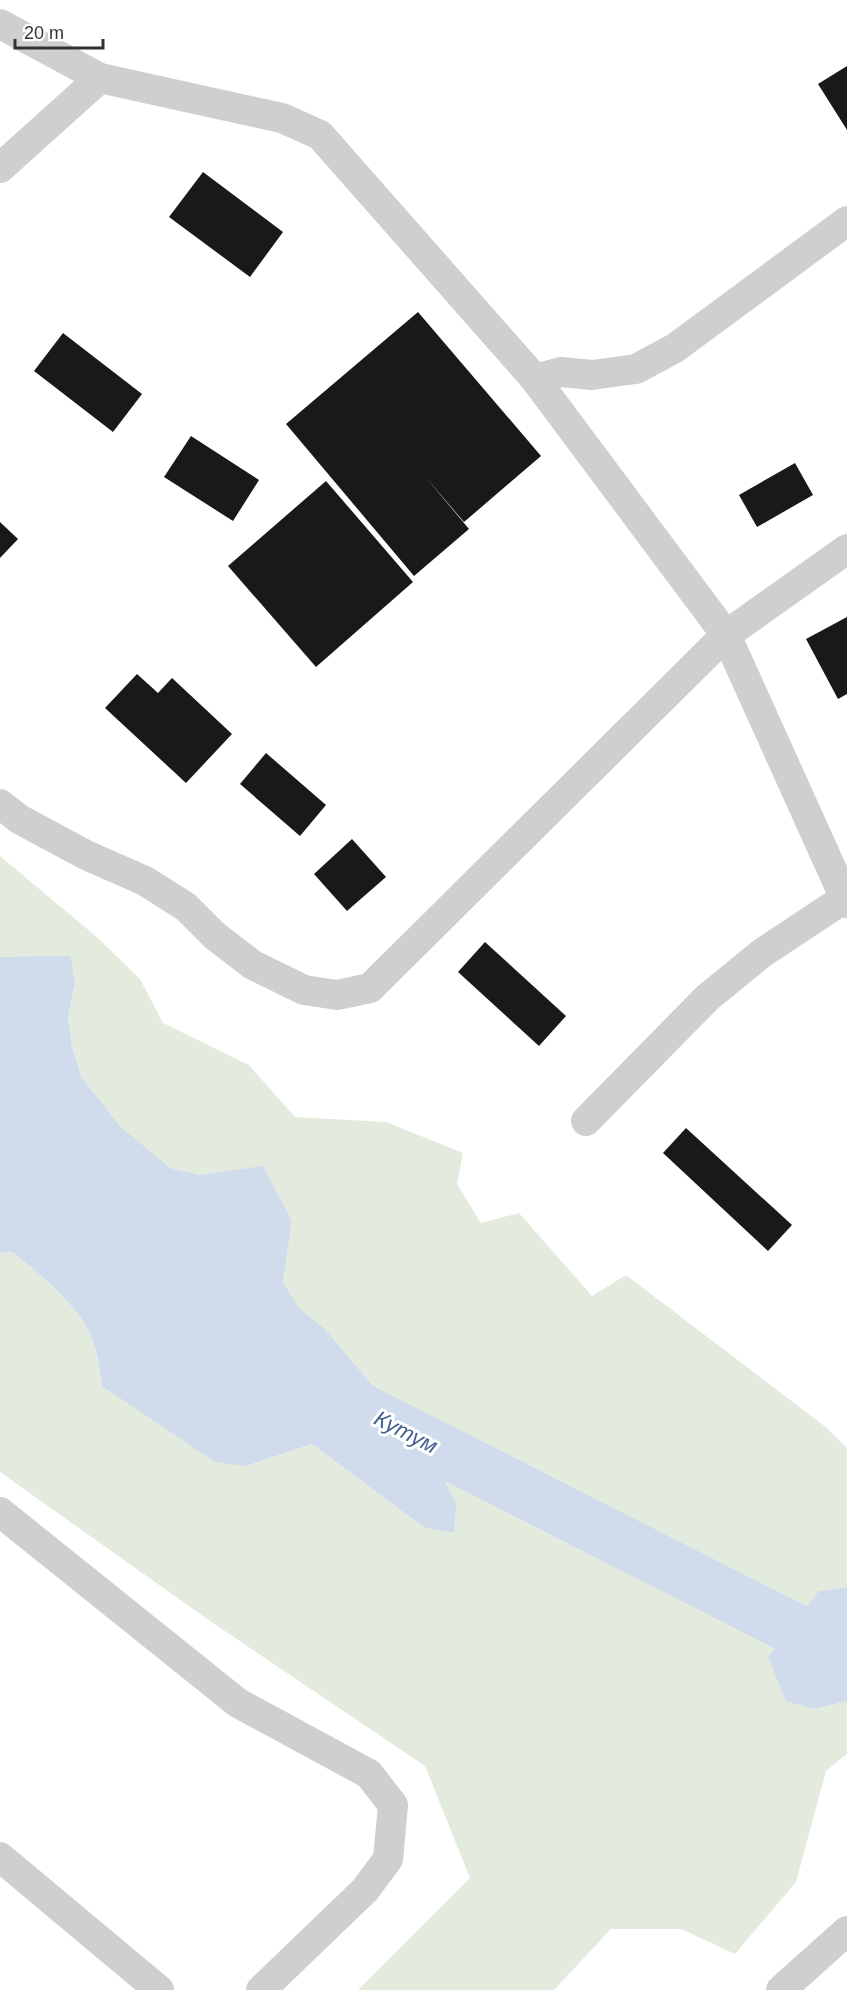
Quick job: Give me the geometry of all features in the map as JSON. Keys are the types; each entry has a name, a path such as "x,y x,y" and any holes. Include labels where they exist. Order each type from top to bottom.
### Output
{"street":[{"path":"0,24 100,78 282,118 320,135 535,379 726,635 846,900 762,953 707,998 586,1121"},
{"path":"0,168 100,78"},
{"path":"535,379 561,372 592,375 636,369 675,348 847,221"},
{"path":"0,804 19,819 86,855 145,881 186,907 215,936 263,970 304,990 337,995 370,988 726,635 847,549"},
{"path":"0,1512 238,1703 369,1774 393,1805 388,1859 365,1890 261,1990"},
{"path":"0,1857 159,1990"},
{"path":"781,1990 847,1931"}],"shaded area":[{"path":"0,856 98,938 140,979 163,1023 249,1065 295,1117 386,1122 463,1153 457,1184 481,1223 519,1213 592,1296 626,1275 827,1428 847,1448 847,1587 819,1591 814,1709 847,1701 847,1754 826,1771 796,1882 735,1954 681,1929 611,1929 554,1990 358,1990 470,1878 425,1766 207,1619 0,1472 0,1253 12,1252 53,1287 81,1318 95,1349 102,1386 246,1466 312,1444 424,1526 412,1419 385,1400 324,1328 299,1308 283,1282 292,1221 263,1167 200,1175 169,1168 120,1126 82,1078 72,1047 68,1016 75,986 71,957 0,957"}],"water":[{"path":"71,956 75,985 68,1016 72,1047 82,1078 120,1126 170,1168 200,1175 263,1166 292,1221 283,1282 299,1308 324,1328 385,1400 412,1419 456,1503 454,1533 424,1527 312,1444 246,1466 215,1462 102,1386 99,1364 90,1335 73,1308 53,1287 12,1252 0,1253 0,957"},
{"path":"847,1587 847,1701 814,1709 786,1701 768,1657 819,1591"}],"building":[{"path":"847,66 847,130 818,84"},
{"path":"203,172 283,232 250,277 169,217"},
{"path":"418,312 541,456 464,522 423,474 469,529 414,576 286,424"},
{"path":"63,333 142,394 113,432 34,371"},
{"path":"191,436 259,480 233,521 164,477"},
{"path":"795,463 813,495 757,527 739,495"},
{"path":"326,481 413,582 316,667 228,566"},
{"path":"0,522 18,539 0,558"},
{"path":"847,617 847,694 838,699 806,639"},
{"path":"137,674 158,693 172,678 232,734 186,783 105,708"},
{"path":"266,753 326,805 300,836 240,784"},
{"path":"352,839 386,877 347,911 314,874"},
{"path":"485,942 566,1016 539,1046 458,972"},
{"path":"686,1128 792,1225 768,1251 663,1153"}],"waterway":[{"name":"Кутум","path":"359,1408 847,1656"}]}
